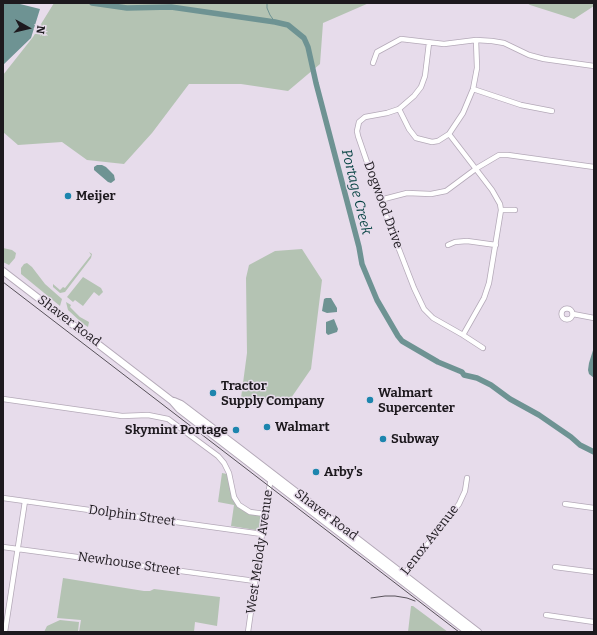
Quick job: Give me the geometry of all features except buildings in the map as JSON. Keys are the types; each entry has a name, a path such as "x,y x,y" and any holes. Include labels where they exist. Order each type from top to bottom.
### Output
{"main road":[{"name":"Shaver Road","path":"3,271 172,401 179,409 271,480 478,632"},
{"name":"Shaver Road","path":"172,401 181,404 272,473 468,632"}],"street":[{"path":"373,63 377,52 398,40 444,44 476,40 504,43 529,55 544,59 594,66"},
{"path":"399,109 409,129 416,138 432,142 438,141 449,134 468,104 473,89 476,68 476,40"},
{"name":"Dogwood Drive","path":"429,43 425,76 421,87 410,100 399,109 365,117 359,122 358,126 360,140 380,200 414,288 424,309 433,318 483,348"},
{"path":"473,89 521,105 552,111"},
{"path":"449,134 477,168 495,195 500,204 501,210 487,290 463,335"},
{"path":"380,200 407,193 431,194 442,192 449,189 477,168 499,156 508,155 594,167"},
{"path":"501,210 515,210"},
{"path":"448,245 455,242 467,241 496,244"},
{"path":"573,314 594,318"},
{"path":"3,399 122,416 148,415 168,419 218,456 224,463 234,497 239,505 250,512 265,514"},
{"name":"West Melody Avenue","path":"248,632 272,473"},
{"name":"Lenox Avenue","path":"402,577 459,504 465,491 467,478"},
{"name":"Dolphin Street","path":"3,498 262,534"},
{"path":"5,632 6,614 25,501"},
{"path":"565,504 594,508"},
{"name":"Newhouse Street","path":"3,547 256,581"},
{"path":"555,567 594,572"},
{"path":"546,615 594,622"}],"shaded area":[{"path":"3,3 16,3 40,9 31,38 3,65"},
{"path":"54,3 369,3 323,23 320,64 288,91 241,84 189,84 152,133 124,164 87,160 62,142 18,145 3,132 3,75 33,37"},
{"path":"527,3 594,3 594,6 574,19"},
{"path":"97,165 106,167 114,175 115,180 111,183 108,182 94,170 94,167"},
{"path":"3,248 12,250 16,253 15,258 9,265 3,262"},
{"path":"302,249 322,280 311,369 289,401 241,398 247,353 246,278 249,265 275,251"},
{"path":"89,252 92,254 91,258 65,292 60,293 53,287 53,284 60,290 63,287 65,288 91,255"},
{"path":"27,263 45,284 62,299 60,306 21,274 21,268"},
{"path":"83,277 101,288 103,292 99,296 94,292 83,306 75,300 73,302 67,297"},
{"path":"331,298 337,308 337,312 327,313 322,311 324,299"},
{"path":"66,302 71,305 70,307 80,317 89,322 88,327 68,310"},
{"path":"334,319 338,329 337,332 328,335 326,333 326,322"},
{"path":"594,347 594,378 589,374 588,370"},
{"path":"222,473 227,474 235,503 261,516 260,528 256,530 231,526 234,505 218,502"},
{"path":"63,578 144,591 154,589 220,597 217,626 195,622 194,632 79,632 81,620 57,618"},
{"path":"411,606 413,606 448,632 408,632"},
{"path":"60,620 79,622 78,632 44,632 47,626"}],"waterway":[{"name":"Portage Creek","path":"92,3 127,8 171,7 275,22 288,25 304,38 308,47 362,264 377,300 398,336 402,341 438,362 462,372 464,375 477,378 491,385 510,399 539,415 580,445 594,452"},
{"path":"267,3 267,8 275,22"}],"railway":[{"path":"3,282 459,632"},
{"path":"371,598 395,596 415,601"}],"place":[{"name":"Meijer","path":"68,196"},
{"name":"Tractor Supply Company","path":"213,393"},
{"name":"Walmart Supercenter","path":"370,400"},
{"name":"Walmart","path":"267,427"},
{"name":"Skymint Portage","path":"236,430"},
{"name":"Subway","path":"383,439"},
{"name":"Arby's","path":"316,472"}]}
